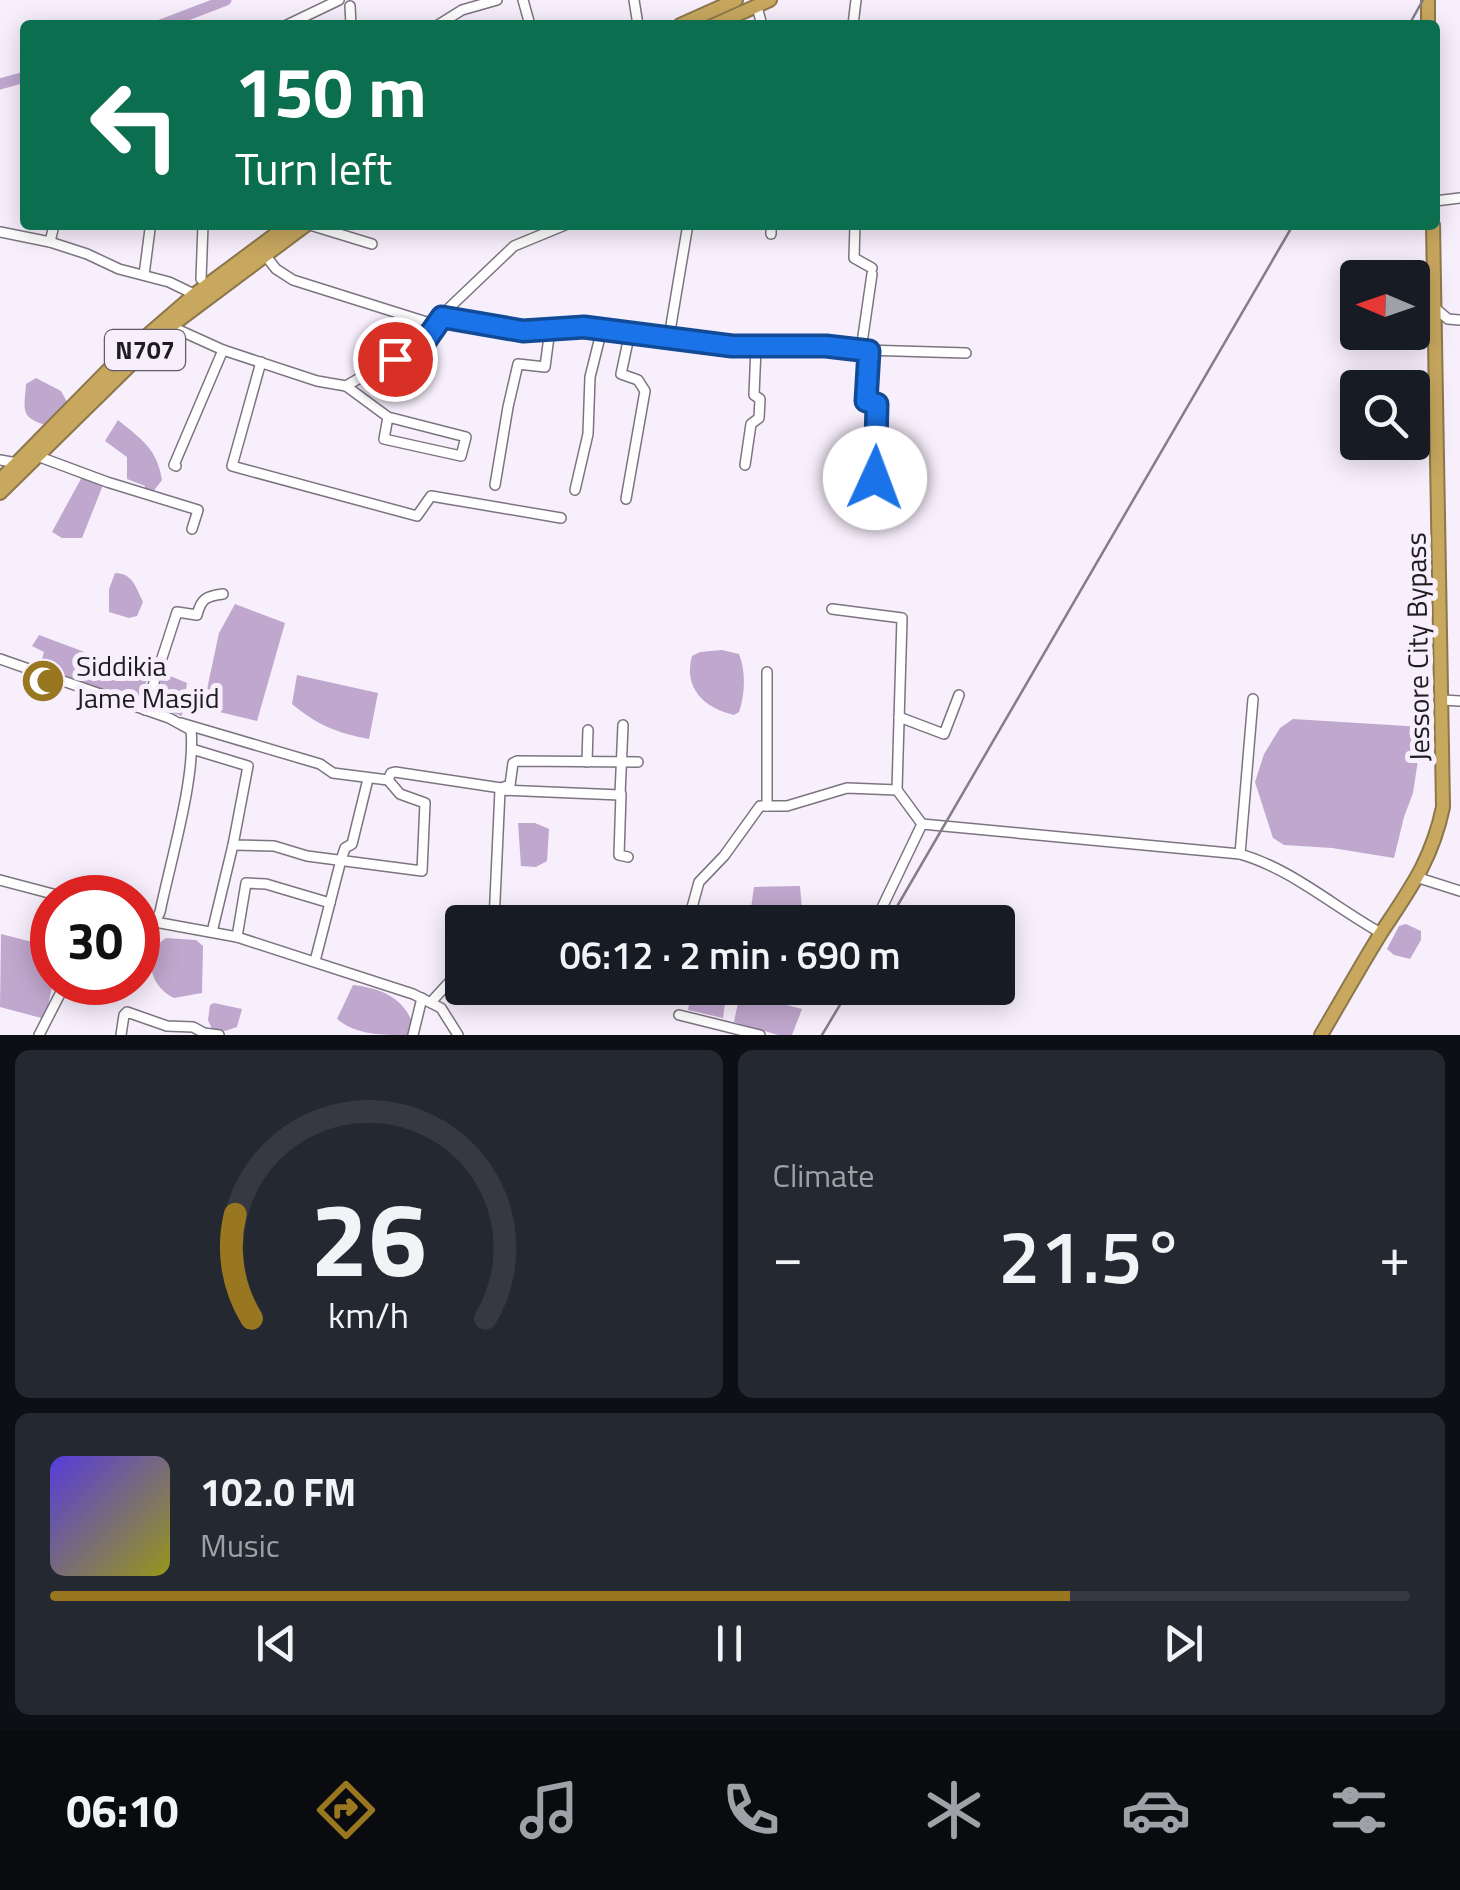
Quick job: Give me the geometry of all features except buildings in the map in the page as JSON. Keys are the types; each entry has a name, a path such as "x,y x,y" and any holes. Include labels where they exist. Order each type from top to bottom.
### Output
{"highway":[{"path":"691,20 736,0"},
{"path":"726,20 764,4"},
{"name":"N707","path":"0,480 114,364 282,230"},
{"name":"N707","path":"0,494 200,297 301,230"},
{"name":"Jessore City Bypass","path":"1320,1035 1419,878 1431,853 1443,808 1433,230"}],"street":[{"path":"296,20 338,0"},
{"path":"464,5 497,0"},
{"path":"350,6 351,20"},
{"path":"50,242 53,230"},
{"path":"144,275 150,230"},
{"path":"201,279 203,230"},
{"path":"325,230 372,244"},
{"path":"346,386 416,347 498,259 514,246 552,230"},
{"path":"669,337 687,230"},
{"path":"855,230 854,258 872,271 865,350 866,401 877,404 875,478"},
{"path":"0,232 50,242 200,297"},
{"path":"265,256 293,280 439,321 523,331 602,329 756,347 826,346 966,354"},
{"path":"1435,308 1448,319 1460,320"},
{"path":"170,326 223,350 317,382 346,386 388,417 466,436 461,456 384,438 388,417"},
{"path":"496,485 518,364 545,367 550,329"},
{"path":"575,490 588,434 590,378 602,329"},
{"path":"626,499 645,391 638,380 621,374 630,332"},
{"path":"746,466 751,424 759,418 760,399 754,394 756,347"},
{"path":"176,466 223,350"},
{"path":"262,362 232,466 417,516 431,496 561,518"},
{"path":"37,456 198,510 192,529"},
{"path":"0,460 16,462"},
{"path":"145,710 176,612 197,615 200,602 208,595 222,594"},
{"path":"832,609 902,618 897,790 922,824 1240,854 1277,868 1381,933"},
{"path":"0,664 320,764 333,773 388,780 400,794 426,803 422,871 307,856 274,846 232,845"},
{"path":"767,672 767,806"},
{"path":"899,717 944,734 959,695"},
{"path":"1240,854 1253,699"},
{"path":"1442,700 1460,700"},
{"path":"160,902 192,748 191,730 181,723"},
{"path":"622,725 619,855 628,857"},
{"path":"587,762 588,730"},
{"path":"192,748 248,766 212,932"},
{"path":"388,780 395,772 507,787 516,761 638,762"},
{"path":"315,961 341,860 345,848 352,844 368,779"},
{"path":"693,905 699,882 724,856 760,806 786,806 847,788 897,790"},
{"path":"495,905 500,790 621,794"},
{"path":"883,905 922,824"},
{"path":"1419,878 1460,891"},
{"path":"0,880 30,888"},
{"path":"237,937 246,883 266,884 330,903"},
{"path":"160,923 237,937 427,1000 446,1015 458,1035"},
{"path":"412,1035 427,1000 445,985"},
{"path":"39,1035 54,1005"},
{"path":"121,1035 128,1012 168,1026 193,1027 218,1035"},
{"path":"679,1015 760,1035"}],"shaded area":[{"path":"36,378 61,391 67,402 48,426 32,420 26,412 26,384"},
{"path":"118,420 147,445 156,460 162,480 152,493 127,479 127,457 105,441"},
{"path":"83,475 103,485 82,538 62,538 52,532"},
{"path":"115,573 130,578 136,587 143,602 137,616 129,618 109,612 109,589"},
{"path":"235,604 285,623 257,721 203,708 219,633"},
{"path":"39,635 149,676 137,702 40,666 44,652 32,646"},
{"path":"722,650 739,654 743,668 743,698 739,712 734,715 705,702 691,678 692,656"},
{"path":"163,673 187,683 182,716 154,707"},
{"path":"297,675 378,693 369,739 328,727 292,704"},
{"path":"1293,719 1423,727 1413,793 1394,858 1284,845 1273,838 1255,782 1264,754 1280,728"},
{"path":"518,823 535,823 549,829 547,861 536,867 521,866"},
{"path":"800,886 802,905 751,905 754,887"},
{"path":"1406,924 1421,931 1421,940 1410,959 1387,949 1399,926"},
{"path":"1,934 30,941 30,1005 48,1005 45,1019 0,1007"},
{"path":"166,938 196,940 203,946 202,993 174,998 160,987 160,943"},
{"path":"353,985 397,1001 413,1024 407,1035 361,1031 337,1019"},
{"path":"210,1005 242,1009 237,1027 225,1031 212,1029 208,1020"},
{"path":"689,1005 725,1005 723,1018 688,1010"},
{"path":"738,1005 786,1005 802,1009 792,1035 778,1035 734,1022"}],"waterway":[{"path":"174,20 226,0"},
{"path":"0,84 20,78"}],"railway":[{"path":"1412,20 1423,0"},
{"path":"898,905 1290,230"},
{"path":"822,1035 840,1005"}],"place":[{"name":"Siddikia Jame Masjid","path":"43,681"}],"route":[{"path":"395,359 426,340 442,317 523,331 584,327 732,346 826,346 869,351 866,401 877,404 875,478"}]}
